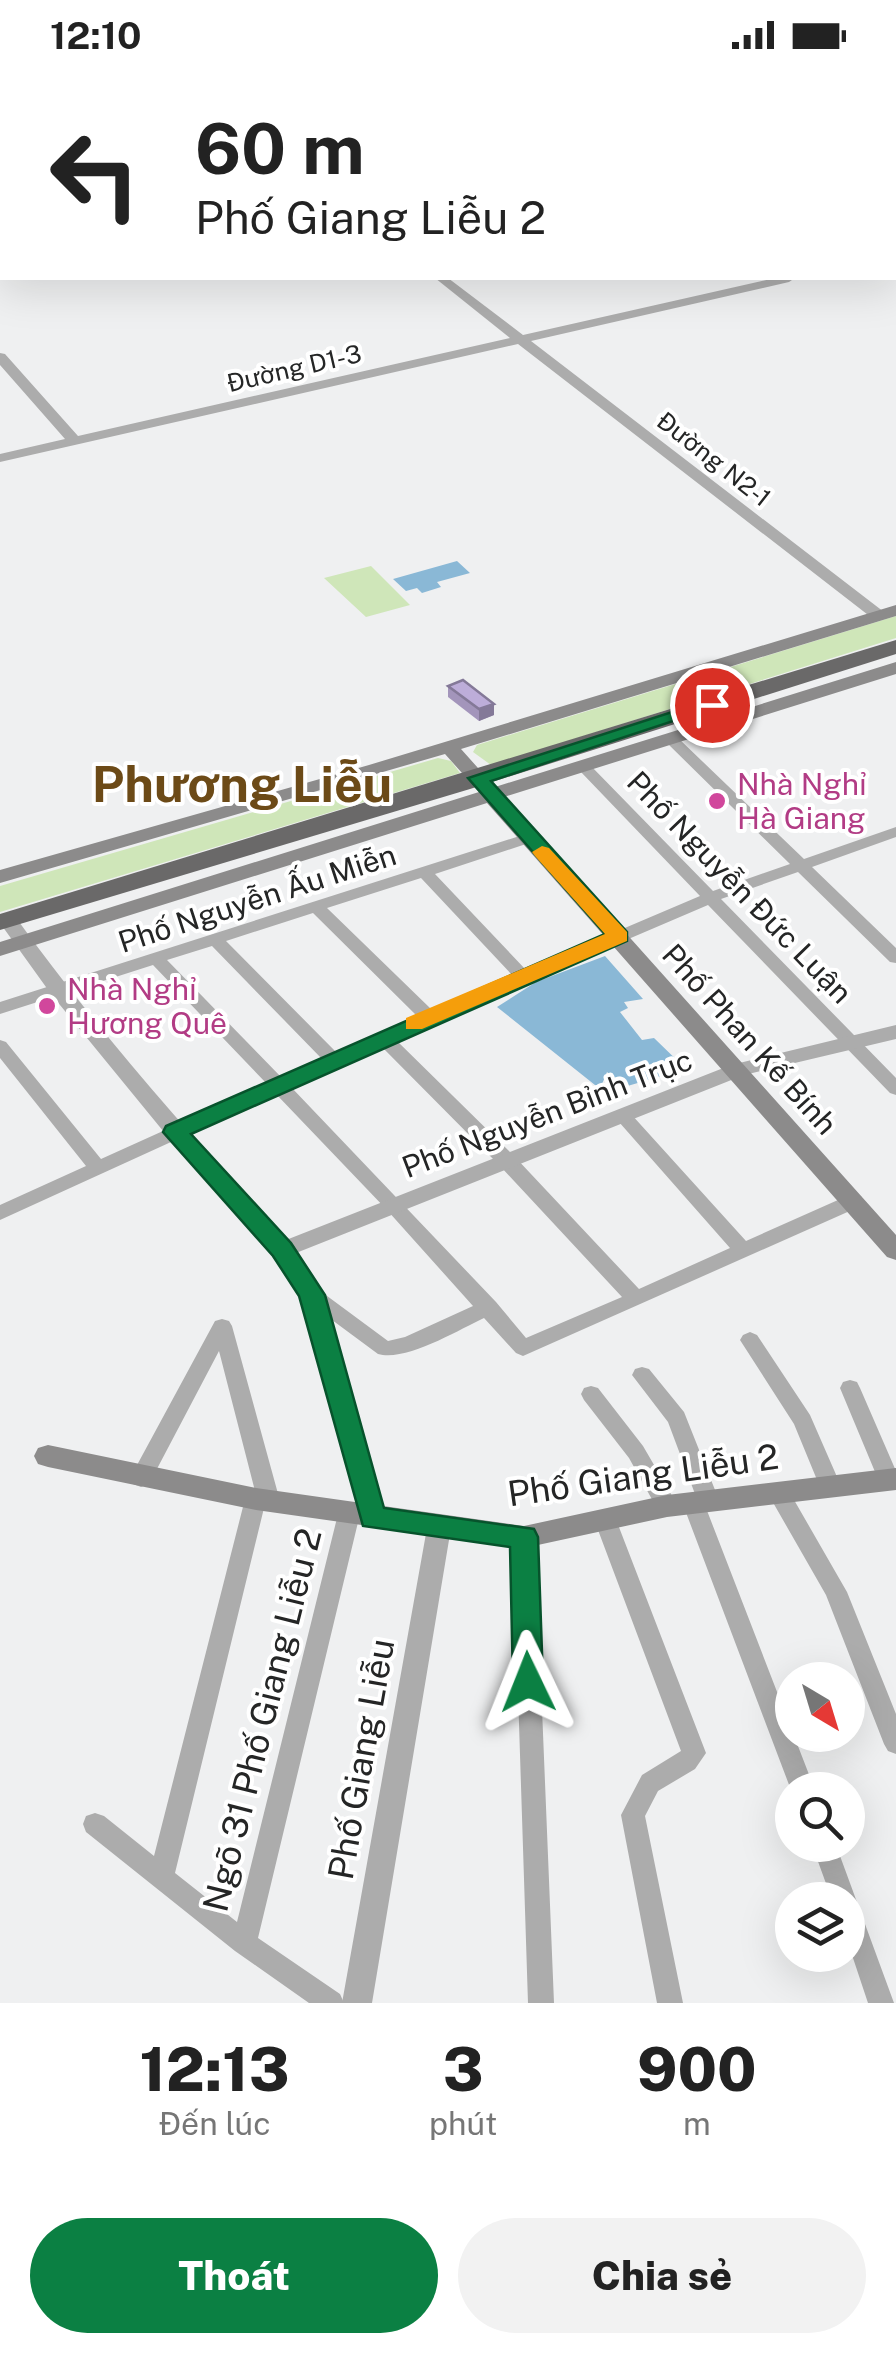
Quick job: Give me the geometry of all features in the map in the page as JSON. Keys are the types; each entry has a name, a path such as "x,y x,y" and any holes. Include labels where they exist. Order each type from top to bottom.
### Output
{"highway":[{"path":"4,921 485,788 896,647"}],"main road":[{"path":"0,877 449,747 887,612"},
{"path":"11,946 485,788 586,768 896,668"},
{"name":"Phố Phan Kế Bính","path":"449,747 894,1244"},
{"name":"Phố Giang Liễu 2","path":"48,1456 262,1500 524,1537 689,1503 892,1479"}],"street":[{"name":"Đường N2-1","path":"444,280 887,612"},
{"name":"Đường D1-3","path":"0,458 780,280"},
{"path":"0,357 75,441"},
{"path":"672,740 896,958"},
{"name":"Phố Nguyễn Đức Luận","path":"586,768 714,896 896,1089"},
{"path":"0,1212 428,1017 619,936 714,896 895,834"},
{"name":"Phố Nguyễn Ấu Miễn","path":"0,1008 529,838"},
{"path":"426,872 524,978"},
{"path":"318,908 428,1017"},
{"path":"4,921 11,946 58,990 175,1132 282,1250 312,1295 384,1349 410,1344 489,1308"},
{"path":"216,940 335,1062"},
{"path":"156,958 394,1205 523,1348 854,1201"},
{"name":"Phố Nguyễn Bỉnh Trục","path":"282,1250 625,1118 738,1070 896,1032"},
{"path":"383,1038 508,1162 636,1299"},
{"path":"0,1046 98,1169"},
{"path":"625,1118 743,1250"},
{"path":"312,1295 361,1516"},
{"path":"141,1478 222,1326 262,1500 162,1874"},
{"path":"750,1340 803,1421 830,1486"},
{"path":"642,1376 676,1418 689,1503 796,1772"},
{"path":"850,1388 892,1479"},
{"path":"591,1394 636,1452 689,1503"},
{"path":"778,1492 836,1592 896,1744"},
{"name":"Ngõ 31 Phố Giang Liễu 2","path":"244,1942 361,1516"},
{"path":"606,1522 694,1753 687,1762 650,1782 633,1815 670,2003"},
{"name":"Phố Giang Liễu","path":"358,2003 440,1528"},
{"path":"524,1537 540,2003"},
{"path":"95,1824 244,1942 332,2003"},
{"path":"865,1958 880,2003"}],"green space":[{"path":"371,566 410,605 366,617 324,578"},
{"path":"896,616 896,638 491,765 473,752 477,745"},
{"path":"438,758 451,761 460,773 0,912 0,886"}],"water":[{"path":"457,561 470,573 437,582 441,587 422,593 417,588 406,591 393,579"},
{"path":"605,956 643,999 624,1002 628,1008 620,1012 642,1040 654,1038 686,1069 624,1087 607,1072 600,1089 497,1007 536,982"}],"building":[{"path":"463,680 494,704 479,709 448,686"}],"slow traffic":[{"path":"414,1024 619,936 542,852"}],"place":[{"name":"Nhà Nghỉ Hà Giang","path":"717,801"},
{"name":"Nhà Nghỉ Hương Quê","path":"47,1006"}],"district":[{"name":"Phương Liễu","path":"242,783"}],"route":[{"path":"528,1682 524,1537 372,1518 312,1295 282,1250 175,1132 428,1017 619,936 478,778 712,705"}]}
